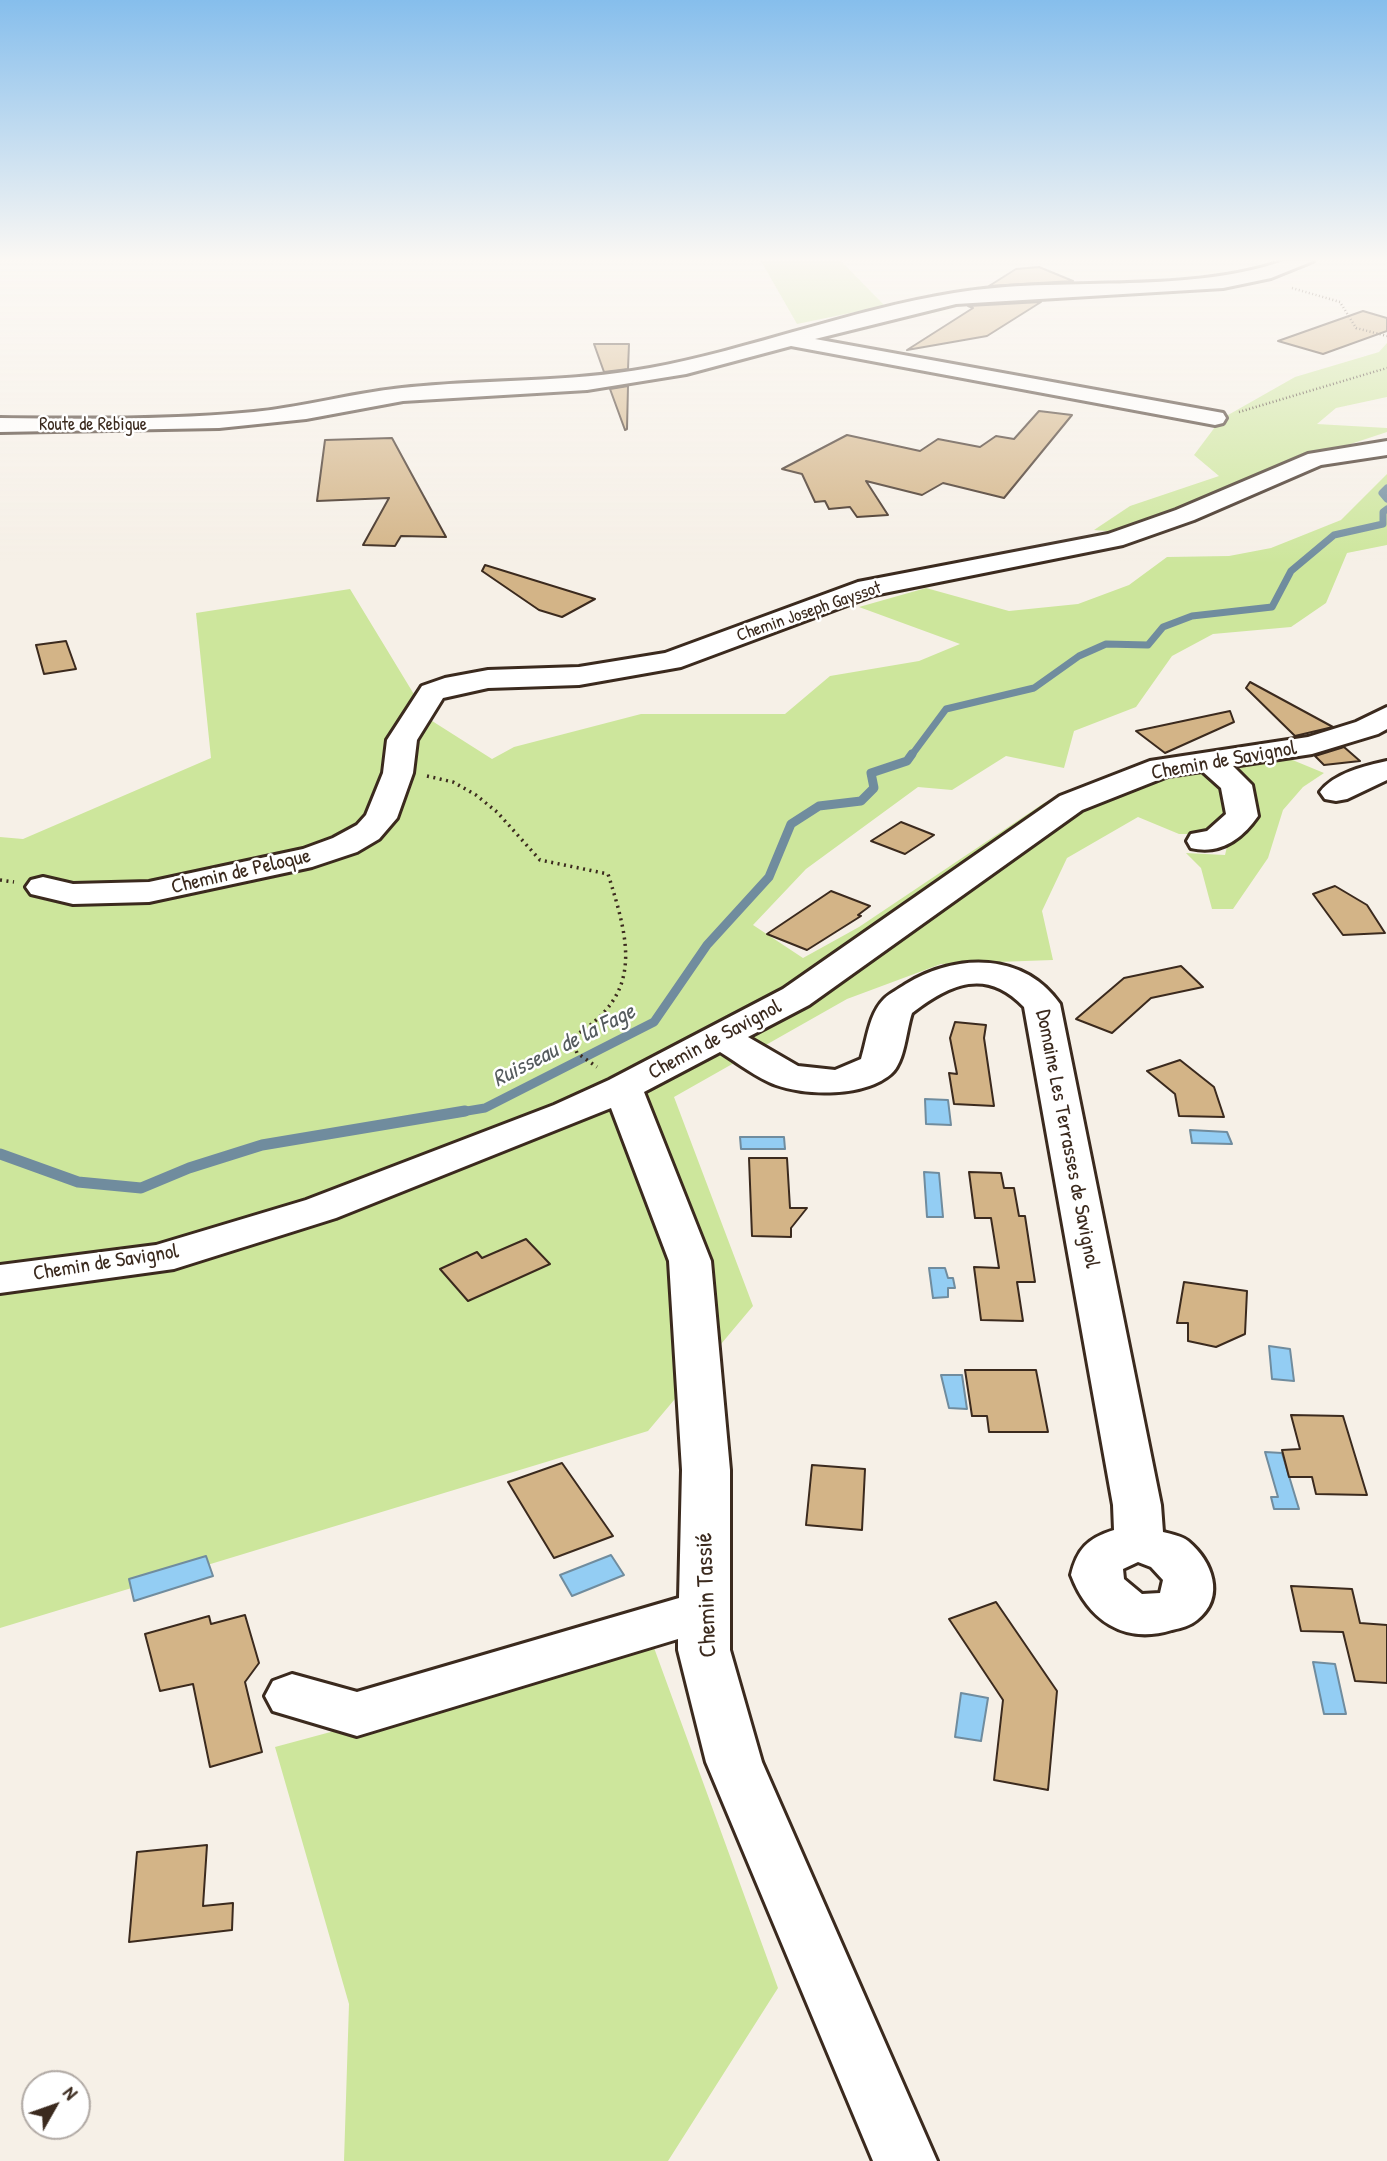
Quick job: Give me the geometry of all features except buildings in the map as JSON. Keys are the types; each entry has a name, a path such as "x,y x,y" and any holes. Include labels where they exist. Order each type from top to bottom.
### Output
{"street":[{"name":"Route de Rebigue","path":"0,425 194,423 292,414 397,395 615,380 703,362"},
{"path":"899,362 1214,418"},
{"name":"Chemin Joseph Gayssot","path":"398,773 402,740 432,692 455,684 488,679 579,676 671,661 867,588 1114,540 1185,515 1316,459 1387,448"},
{"path":"1377,722 1387,755"},
{"name":"Chemin de Savignol","path":"0,1279 159,1259 320,1209 568,1113 609,1076 721,1037 796,998 1071,803 1161,768 1312,745 1377,722"},
{"path":"1203,841 1217,839 1242,816 1236,785 1209,761"},
{"path":"1336,792 1357,780 1387,770"},
{"name":"Chemin de Peloque","path":"43,887 73,894 149,892 312,857 345,845 368,832 380,818 398,773"},
{"name":"Domaine Les Terrasses de Savignol","path":"721,1037 788,1076 840,1082 877,1066 895,1009 936,978 979,969 1010,978 1030,989 1042,1004 1137,1505 1139,1543"},
{"name":"Chemin Tassié","path":"609,1076 690,1261 706,1470 704,1650 734,1762 905,2161"},
{"path":"292,1696 357,1714 705,1611"}],"path":[{"path":"1214,418 1387,368"},
{"path":"398,773 440,777 459,784 499,813 537,859 557,866 590,867 608,874 627,932 627,962 617,994 602,1017 571,1038 577,1053 609,1076"}],"green space":[{"path":"1346,362 1387,362 1387,397 1336,408 1317,424 1387,428 1387,432 1263,473 1119,532 1094,530 1130,506 1219,476 1194,455 1221,419 1295,377"},
{"path":"1387,474 1387,545 1347,553 1326,603 1291,627 1213,634 1172,656 1136,707 1074,731 1064,768 1006,756 952,790 918,787 806,869 753,925 803,958 859,927 1044,803 1127,773 1278,754 1324,773 1303,787 1283,810 1268,858 1233,909 1212,909 1201,868 1186,853 1225,855 1230,834 1179,834 1138,817 1067,858 1042,911 1053,960 941,964 847,999 674,1097 753,1306 648,1431 0,1628 0,837 23,839 211,758 196,613 350,589 429,719 492,759 514,747 641,714 785,714 830,676 919,661 960,644 859,607 926,588 1009,611 1078,604 1129,585 1167,557 1229,556 1271,548 1341,520"},
{"path":"653,1645 778,1988 668,2161 344,2161 349,2004 275,1747"}],"water":[{"path":"925,1099 948,1100 951,1125 926,1124"},
{"path":"1190,1130 1227,1132 1232,1144 1192,1143"},
{"path":"740,1137 784,1137 785,1149 741,1149"},
{"path":"924,1172 939,1173 943,1217 927,1217"},
{"path":"929,1268 945,1268 948,1278 953,1278 955,1288 948,1288 948,1297 933,1298"},
{"path":"1269,1346 1290,1349 1294,1381 1272,1379"},
{"path":"941,1375 962,1375 967,1409 949,1408"},
{"path":"1265,1452 1282,1453 1299,1509 1274,1509 1271,1497 1278,1497"},
{"path":"611,1555 624,1575 572,1596 560,1575"},
{"path":"206,1556 213,1576 134,1601 129,1579"},
{"path":"1313,1662 1335,1664 1346,1714 1324,1714"},
{"path":"961,1693 988,1698 981,1741 955,1737"}],"waterway":[{"name":"Ruisseau de la Fage","path":"1387,488 1382,493 1387,499"},
{"name":"Ruisseau de la Fage","path":"911,756 946,709 1034,688 1079,656 1106,644 1148,645 1163,627 1192,616 1272,607 1291,571 1334,535 1383,524 1383,512 1387,509"},
{"name":"Ruisseau de la Fage","path":"455,1113 485,1108 654,1022 707,945 769,877 791,824 819,806 861,801 874,788 871,773 907,761 912,754"},
{"name":"Ruisseau de la Fage","path":"0,1154 78,1182 141,1188 189,1168 262,1145 465,1111"}]}
